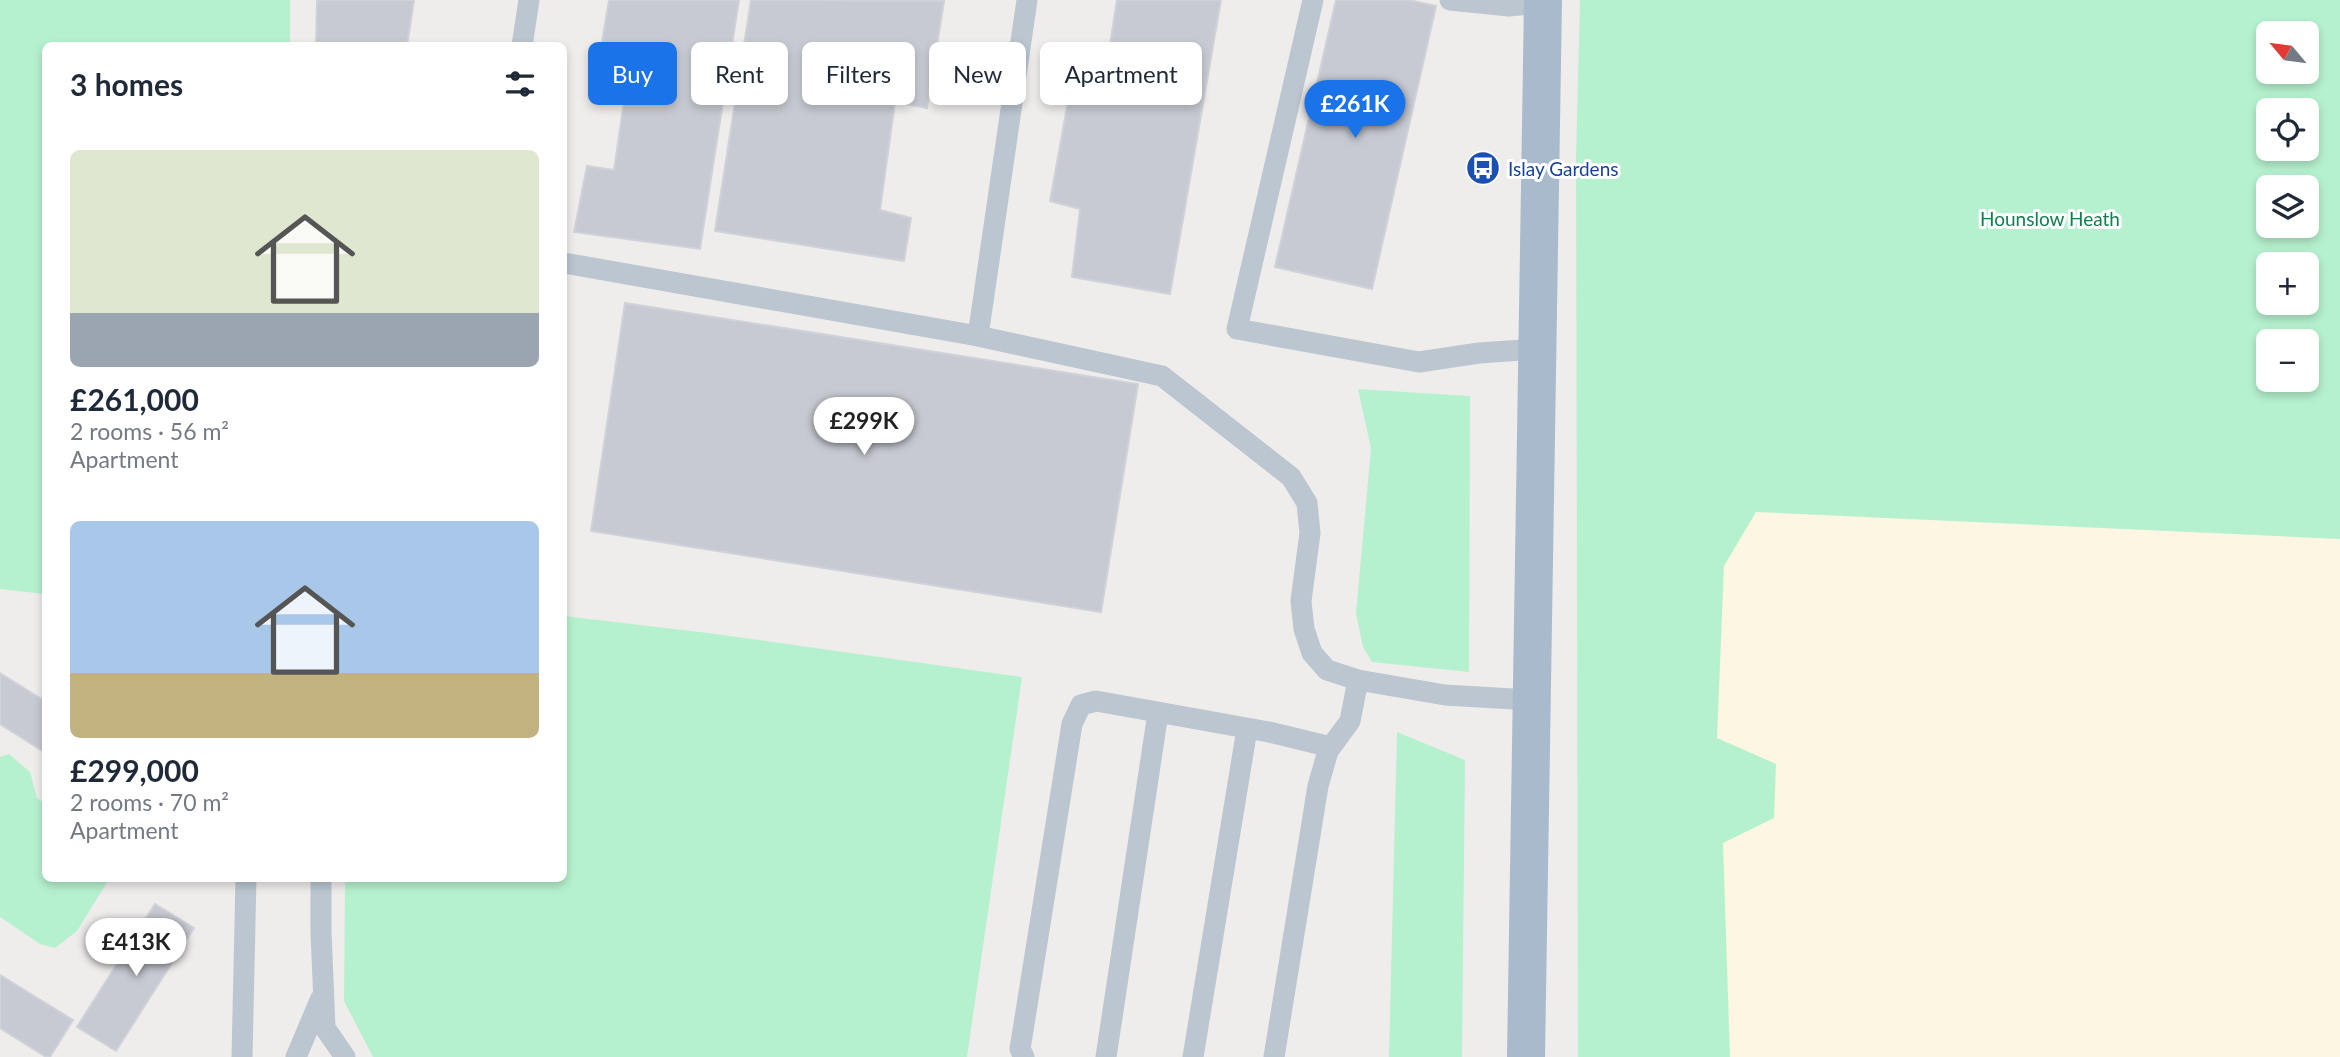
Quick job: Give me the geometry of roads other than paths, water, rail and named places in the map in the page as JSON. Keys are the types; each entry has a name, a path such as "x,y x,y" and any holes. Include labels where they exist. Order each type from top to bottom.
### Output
{"main road":[{"path":"1525,1057 1543,1"}],"lane":[{"path":"523,42 529,0"},
{"path":"978,336 1027,0"},
{"path":"1313,0 1237,329 1419,362 1479,353 1536,349"},
{"path":"1450,0 1509,6 1543,1"},
{"path":"567,264 978,336 1162,376 1291,477 1307,503 1310,533 1301,601 1304,629 1312,653 1327,670 1358,680 1445,695 1532,700"},
{"path":"1274,1057 1318,786 1331,747 1350,721 1358,680"},
{"path":"1024,1057 1020,1049 1072,723 1081,705 1096,701 1331,747"},
{"path":"1106,1057 1158,713"},
{"path":"1193,1057 1247,729"},
{"path":"242,1057 246,882"},
{"path":"321,882 325,1028 345,1057"},
{"path":"296,1057 323,993"}],"place":[{"name":"Islay Gardens","path":"1483,168"}],"park label":[{"name":"Hounslow Heath","path":"2050,218"}]}
